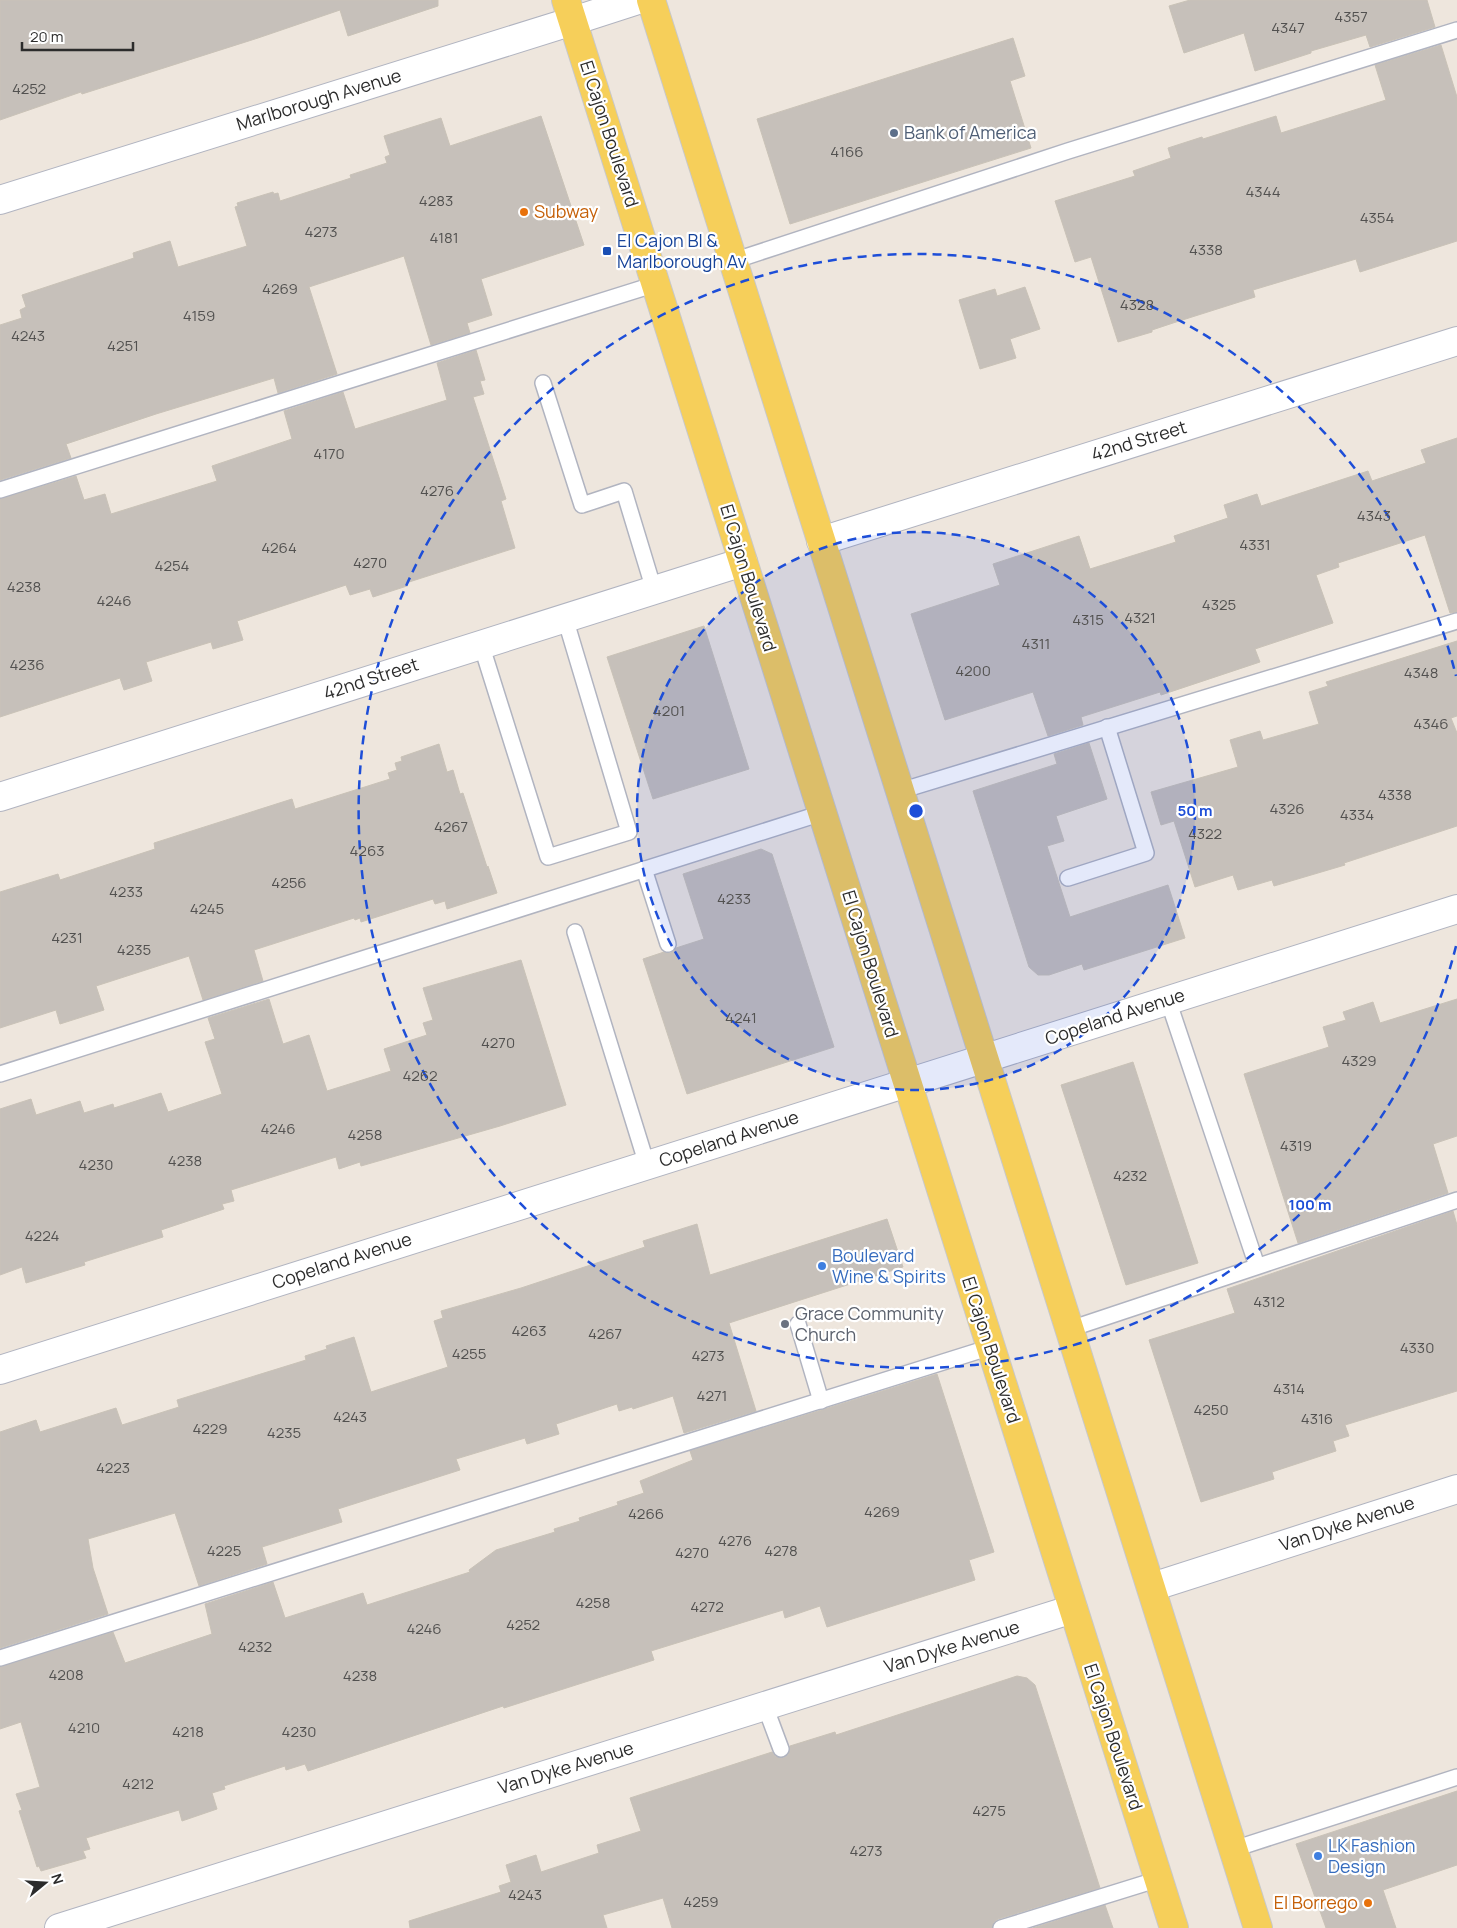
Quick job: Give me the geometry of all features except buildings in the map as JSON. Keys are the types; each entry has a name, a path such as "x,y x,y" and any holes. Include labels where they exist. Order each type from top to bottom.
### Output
{"main road":[{"path":"651,0 1258,1928"},
{"name":"El Cajon Boulevard","path":"570,10 1174,1928"}],"street":[{"name":"Marlborough Avenue","path":"0,200 570,10 638,0"},
{"name":"42nd Street","path":"821,541 1457,341"},
{"name":"42nd Street","path":"0,797 743,562"},
{"name":"Copeland Avenue","path":"0,1370 1457,909"},
{"name":"Van Dyke Avenue","path":"1152,1587 1457,1489"},
{"name":"Van Dyke Avenue","path":"59,1928 1073,1609"}],"lane":[{"path":"733,261 1068,151 1457,30"},
{"path":"0,490 656,284"},
{"path":"543,383 582,505 624,492 654,590"},
{"path":"481,644 548,857 629,832 565,618"},
{"path":"900,790 1457,621"},
{"path":"1068,878 1146,853 1107,727"},
{"path":"0,1074 822,812"},
{"path":"644,869 668,944"},
{"path":"575,932 647,1165"},
{"path":"1168,1000 1257,1266"},
{"path":"1070,1329 1457,1200"},
{"path":"798,1324 821,1401"},
{"path":"0,1658 990,1347"},
{"path":"765,1706 781,1749"},
{"path":"1234,1849 1457,1777"},
{"path":"1001,1928 1159,1879"}],"place":[{"name":"Bank of America","path":"894,133"},
{"name":"Subway","path":"524,212"},
{"name":"El Cajon Bl & Marlborough Av","path":"607,251"},
{"name":"Boulevard Wine & Spirits","path":"822,1266"},
{"name":"Grace Community Church","path":"785,1324"},
{"name":"LK Fashion Design","path":"1318,1856"},
{"name":"El Borrego","path":"1368,1903"}]}
